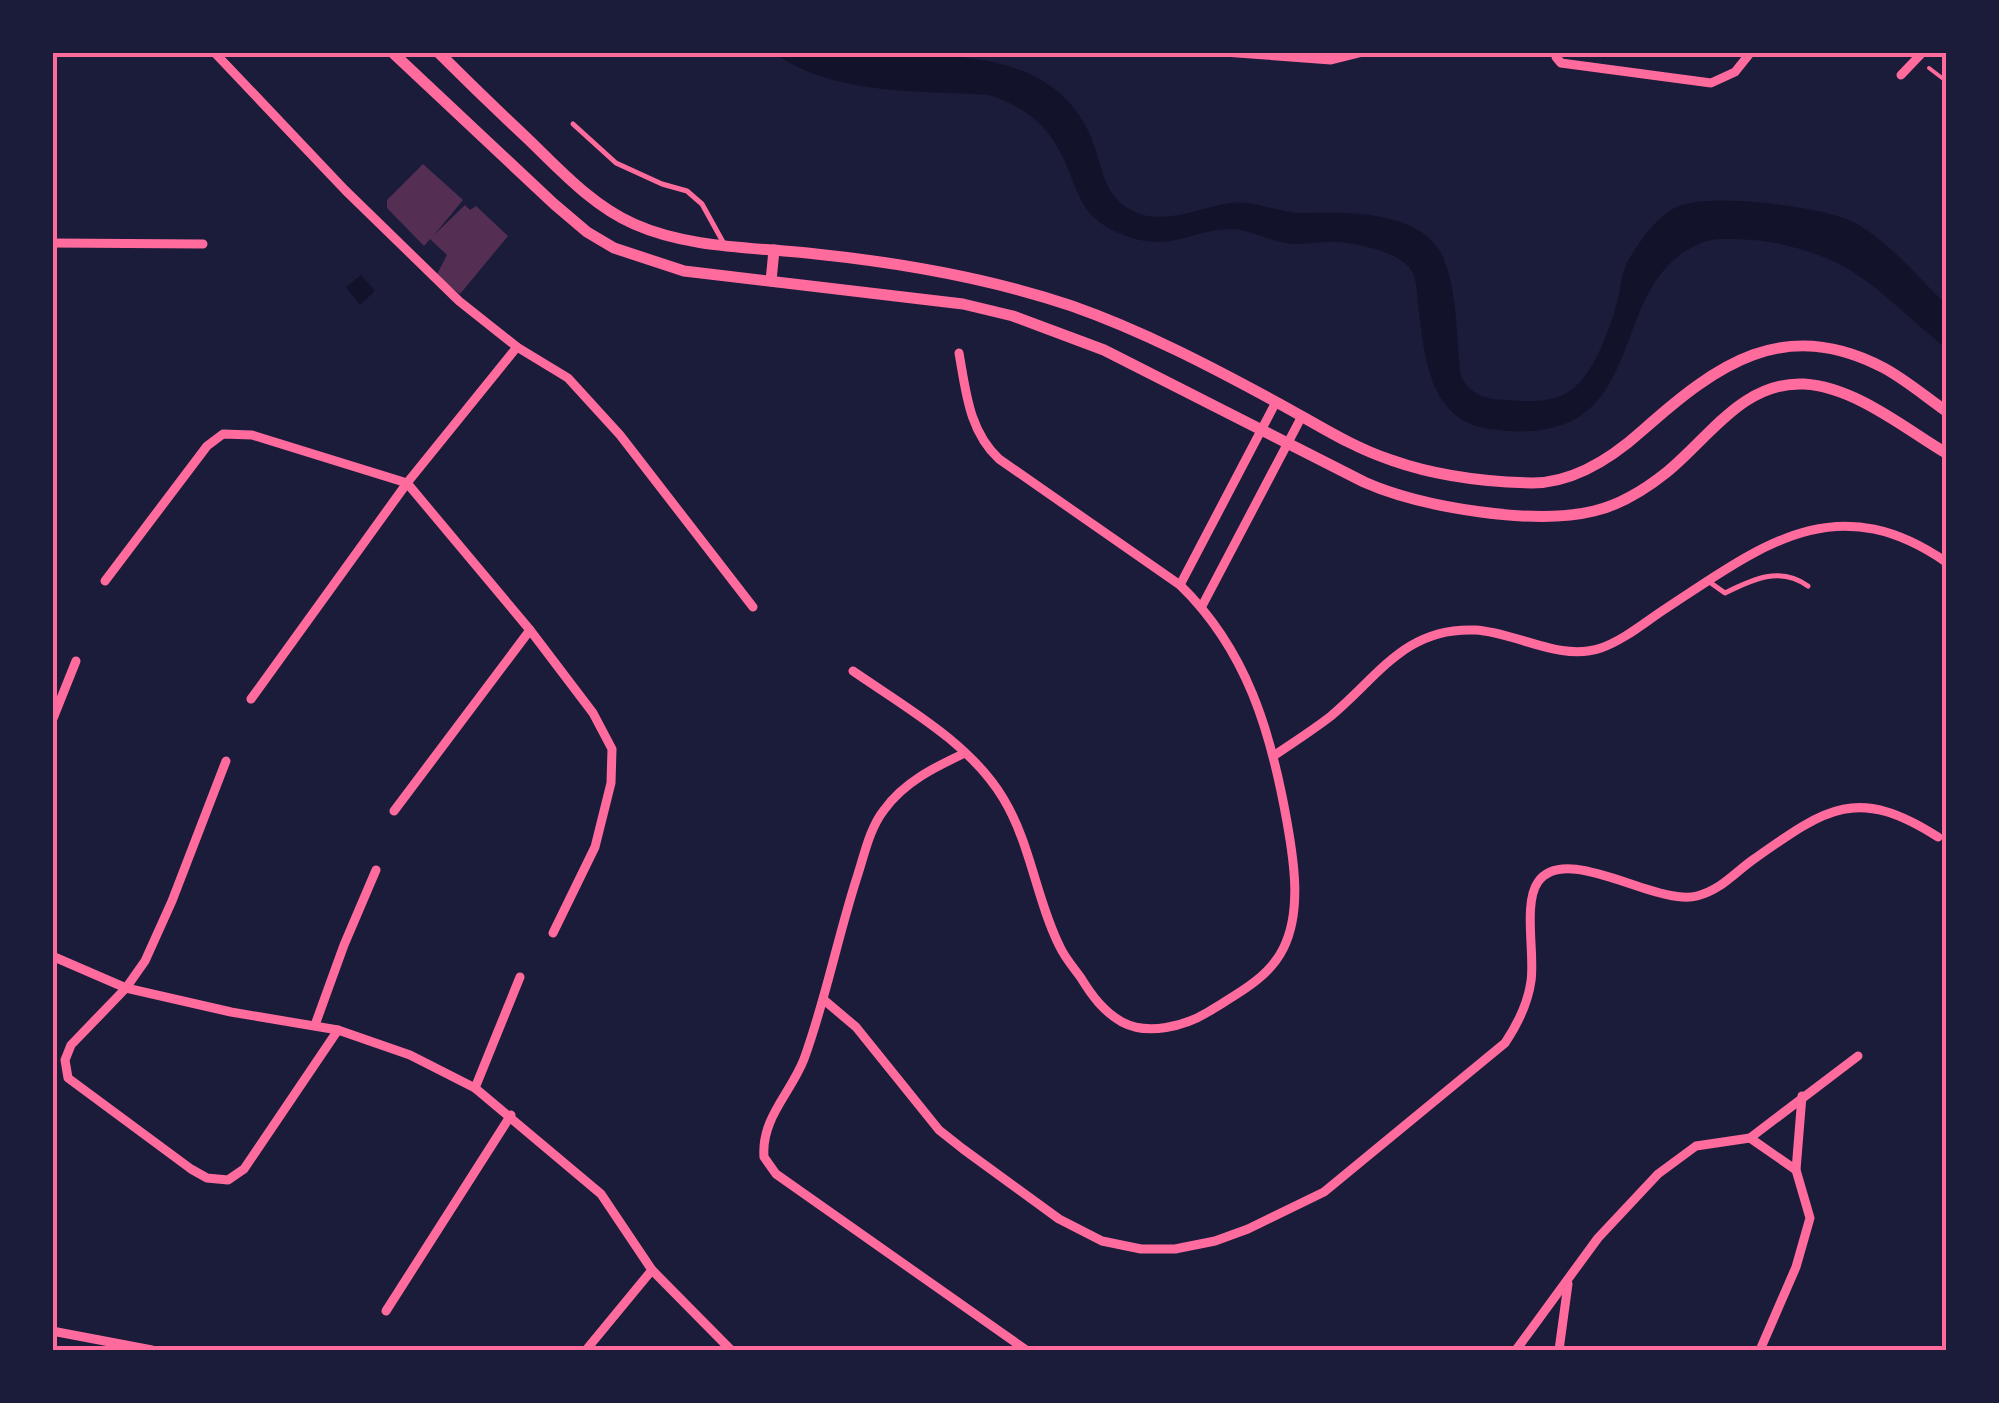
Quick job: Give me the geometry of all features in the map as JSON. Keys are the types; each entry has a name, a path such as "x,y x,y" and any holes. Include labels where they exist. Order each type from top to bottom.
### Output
{"street":[{"path":"214,52 400,246 459,301 517,347 568,378 593,403 753,607"},
{"path":"392,52 554,204 601,242 657,265 963,304 1013,316 1104,350 1364,482 1404,498 1542,516 1574,516 1621,502 1666,473 1734,410 1768,389 1786,384 1834,391 1946,452"},
{"path":"438,52 568,178 612,212 651,231 725,245 942,272 1026,292 1113,322 1369,452 1414,468 1463,478 1552,482 1619,452 1696,383 1735,360 1772,348 1828,350 1866,360 1946,411"},
{"path":"1224,52 1331,60 1362,52"},
{"path":"1557,52 1561,63 1696,83 1720,82 1736,72 1750,52"},
{"path":"1901,76 1920,56"},
{"path":"52,243 203,244"},
{"path":"771,281 774,250"},
{"path":"252,699 407,483 517,347"},
{"path":"854,671 966,753 988,776 1017,823 1060,947 1090,992 1126,1025 1171,1028 1195,1020 1269,969 1290,932 1295,865 1275,755 1259,704 1245,676 1202,606 1180,584 999,460 984,445 975,427 959,352"},
{"path":"1180,584 1276,402"},
{"path":"1202,606 1302,416"},
{"path":"105,580 207,446 223,434 252,435 407,483 530,630 593,714 612,749 611,783 594,847 553,933"},
{"path":"1275,755 1331,716 1419,638 1454,630 1478,630 1554,649 1590,651 1622,638 1766,545 1795,532 1822,527 1848,526 1880,532 1946,562"},
{"path":"394,811 530,630"},
{"path":"52,721 76,661"},
{"path":"966,753 906,787 877,820 846,913 824,1000 802,1065 772,1113 765,1134 764,1157 776,1174 1026,1350"},
{"path":"226,761 145,961 126,988 71,1045 65,1060 68,1078 207,1178 228,1180 244,1169 338,1030"},
{"path":"824,1000 867,1040 940,1130 1059,1220 1102,1241 1141,1249 1175,1249 1248,1229 1324,1192 1505,1043 1518,1023 1532,982 1533,897 1537,883 1546,875 1564,869 1585,870 1672,897 1692,898 1725,883 1752,860 1818,818 1848,806 1885,810 1938,837"},
{"path":"315,1025 376,870"},
{"path":"52,956 126,988 230,1012 338,1030 410,1055 475,1088 601,1194 652,1270 731,1350"},
{"path":"475,1088 520,977"},
{"path":"1516,1350 1598,1238 1658,1174 1696,1146 1750,1138 1858,1056"},
{"path":"1760,1350 1807,1236 1808,1206 1796,1170 1802,1096"},
{"path":"386,1311 511,1116"},
{"path":"1750,1138 1796,1170"},
{"path":"586,1350 652,1270"},
{"path":"1558,1350 1568,1281"},
{"path":"52,1330 152,1350"}],"lane":[{"path":"573,124 616,163 687,191 702,204 725,245"},
{"path":"1708,581 1725,593 1766,575 1787,576 1808,586"}],"path":[{"path":"1920,56 1946,81"}],"shaded area":[{"path":"887,52 1004,65 1055,89 1075,109 1091,137 1105,180 1116,198 1146,216 1170,216 1240,203 1297,213 1382,217 1418,230 1433,242 1448,271 1461,377 1474,392 1485,397 1543,400 1561,396 1577,385 1602,347 1624,270 1634,252 1666,214 1698,202 1743,201 1795,207 1855,223 1892,250 1946,304 1946,348 1877,289 1831,260 1778,243 1713,240 1701,243 1669,264 1648,293 1604,392 1580,416 1544,430 1490,429 1453,413 1442,399 1427,363 1415,280 1409,267 1395,257 1357,244 1286,243 1235,229 1158,242 1132,238 1112,230 1088,210 1049,134 1009,102 989,95 850,84 798,67 774,53"},
{"path":"361,275 375,291 360,305 346,287"}],"building":[{"path":"423,164 463,200 434,235 465,205 470,210 476,206 508,236 460,294 436,276 447,255 430,239 424,246 387,208 387,200"}]}
